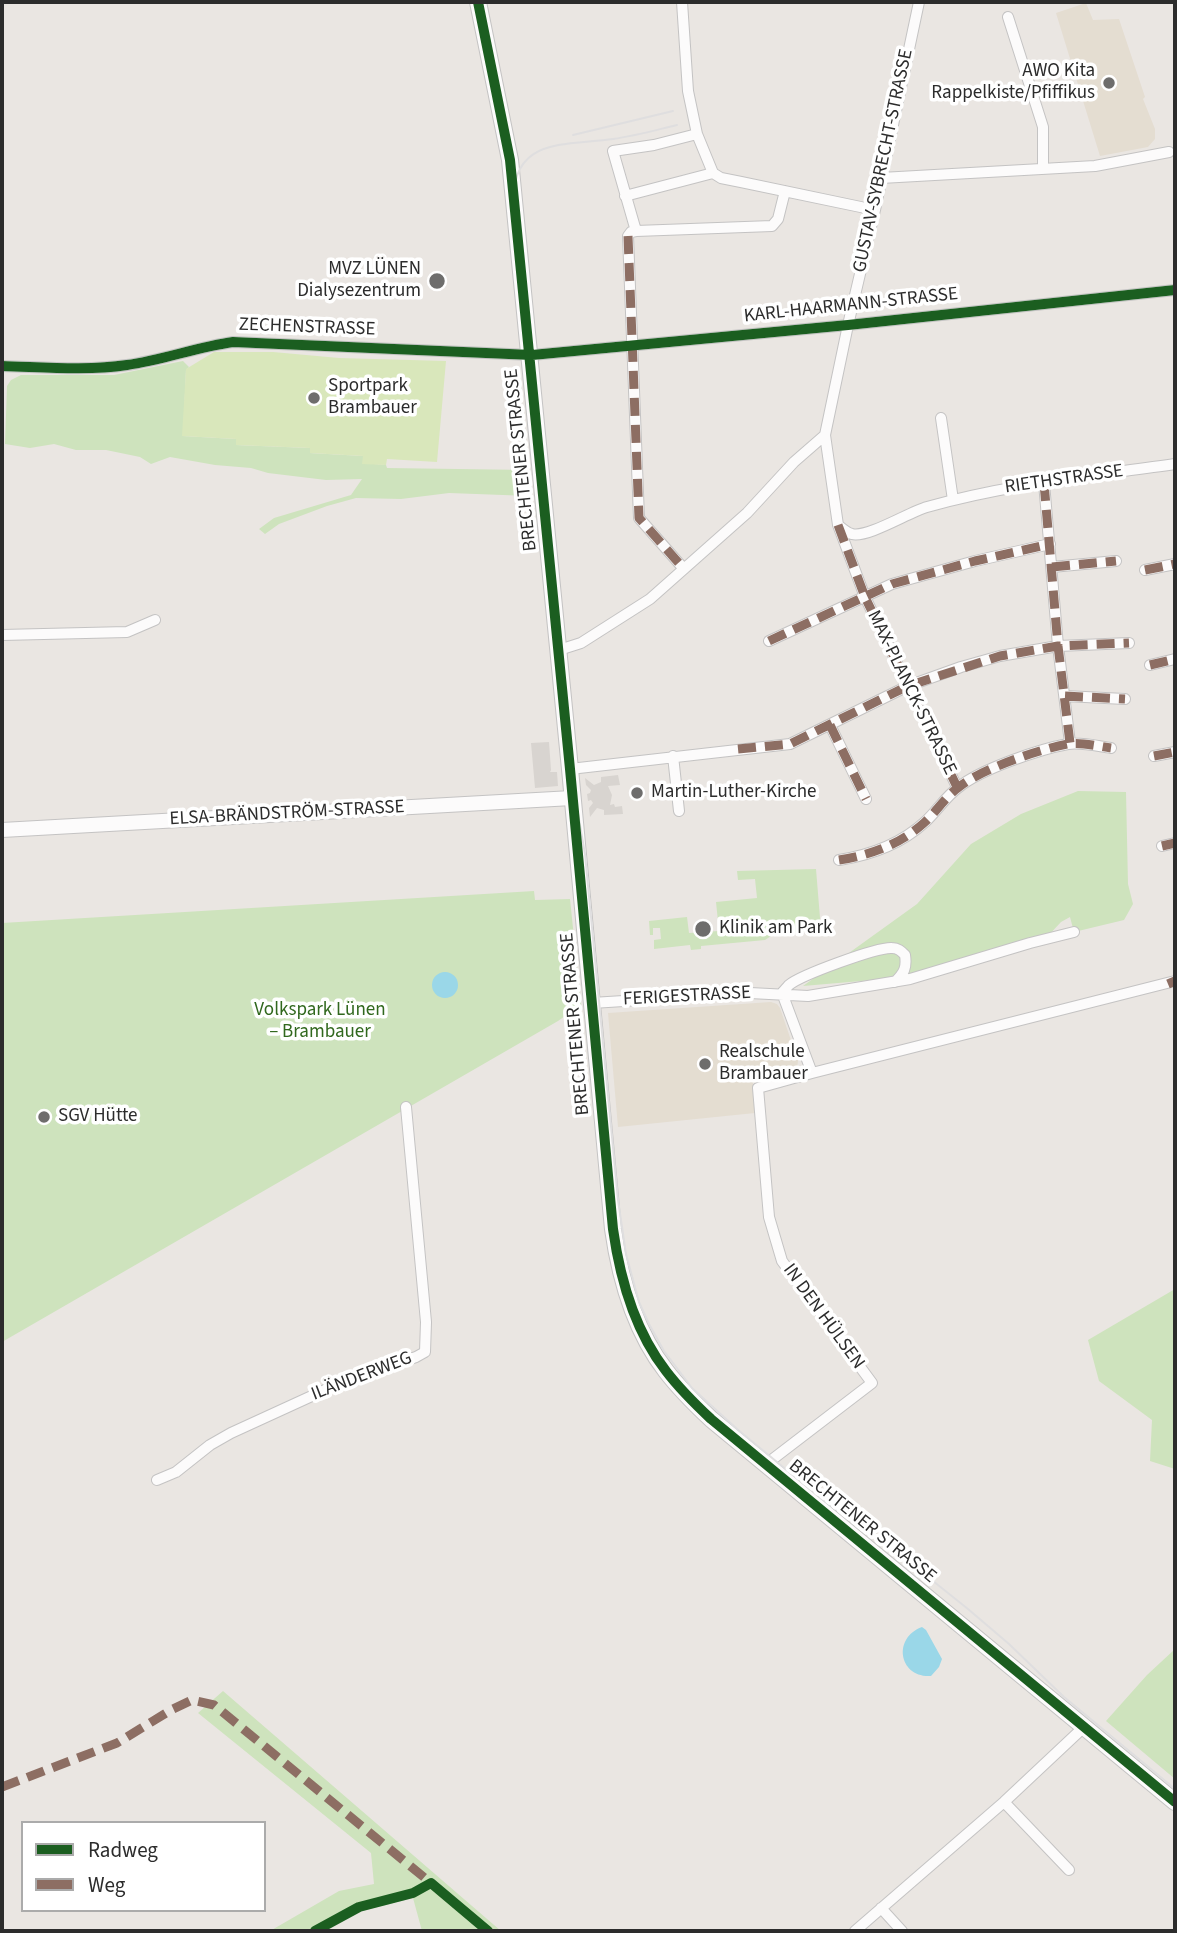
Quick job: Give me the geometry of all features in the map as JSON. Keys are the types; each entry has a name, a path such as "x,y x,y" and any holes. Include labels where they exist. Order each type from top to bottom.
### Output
{"main road":[{"name":"BRECHTENER STRASSE","path":"478,2 510,160 613,1229 620,1271 632,1310 656,1356 676,1383 711,1419 1175,1802"}],"street":[{"path":"682,2 688,91 697,134 713,173 721,178 875,210"},
{"name":"GUSTAV-SYBRECHT-STRASSE","path":"825,435 919,2"},
{"path":"1008,18 1043,127 1042,168"},
{"path":"684,569 639,518 632,346 632,234 613,151 654,145 697,134"},
{"path":"881,178 1095,166 1169,152"},
{"path":"625,196 713,173"},
{"path":"632,234 772,226 778,219 785,191"},
{"name":"KARL-HAARMANN-STRASSE","path":"530,355 1175,290"},
{"name":"ZECHENSTRASSE","path":"2,366 124,366 233,342 530,355"},
{"path":"941,418 953,500"},
{"path":"559,650 581,643 650,599 747,513 794,463 825,435"},
{"name":"MAX-PLANCK-STRASSE","path":"825,435 838,525 865,597 957,788"},
{"name":"RIETHSTRASSE","path":"838,525 852,534 869,532 917,510 953,500 998,490 1175,464"},
{"path":"1044,483 1058,646 1070,743"},
{"path":"865,597 892,584 1050,544"},
{"path":"1052,567 1116,561"},
{"path":"1145,570 1175,564"},
{"name":"MAX-PLANCK-STRASSE","path":"769,641 865,597"},
{"path":"2,635 127,632 155,620"},
{"path":"570,769 790,744 908,686 1000,656 1058,646 1129,643"},
{"path":"1150,665 1175,659"},
{"path":"1065,696 1125,699"},
{"path":"830,724 866,799"},
{"path":"839,860 862,857 887,848 924,823 957,788 975,777 1024,757 1070,743 1111,748"},
{"path":"1154,756 1175,752"},
{"path":"673,756 679,811"},
{"name":"ELSA-BRÄNDSTRÖM-STRASSE","path":"2,830 572,798"},
{"path":"1162,846 1175,843"},
{"name":"FERIGESTRASSE","path":"592,1003 750,993 808,996 910,979 1074,932"},
{"path":"812,1073 782,993 789,985 884,948 895,948 905,955 904,973 895,982"},
{"name":"IN DEN HÜLSEN","path":"765,1465 872,1383 782,1261 769,1217 758,1087 1175,981"},
{"name":"ILÄNDERWEG","path":"158,1479 176,1472 210,1445 231,1433 338,1384 425,1352 426,1322 406,1107"},
{"path":"855,1931 1004,1802 1085,1726"},
{"path":"1004,1802 1069,1870"},
{"path":"881,1908 902,1931"}],"shaded area":[{"name":"AWO Kita Rappelkiste/Pfiffikus","path":"1086,3 1093,20 1119,19 1155,129 1155,139 1148,147 1100,156 1056,13"},
{"path":"549,742 550,772 557,772 558,786 535,788 531,743"},
{"path":"618,775 620,785 608,786 612,795 610,805 622,806 623,814 604,815 604,810 597,808 590,817 589,808 593,803 588,801 587,794 591,790 586,785 585,778 594,785 601,782 601,777"},
{"name":"Realschule Brambauer","path":"771,1002 780,1008 798,1061 797,1068 791,1073 753,1083 755,1113 618,1127 608,1013"}],"green space":[{"name":"Sportpark Brambauer","path":"214,352 273,352 339,358 446,361 437,462 387,459 386,465 362,464 363,456 310,453 310,448 236,445 236,439 182,436 186,369"},
{"path":"183,361 189,367 186,370 183,436 236,439 236,445 310,448 310,453 363,456 363,463 386,465 387,468 529,470 530,496 449,493 401,499 356,498 279,524 265,534 259,529 274,518 351,495 362,479 326,480 170,457 151,464 140,457 106,450 76,450 54,444 30,448 5,444 7,386 11,380 21,375 114,375"},
{"path":"1078,791 1126,792 1128,884 1133,904 1124,920 1074,932 1070,917 1061,922 1047,937 908,977 803,986 917,904 971,844 1021,814"},
{"path":"816,869 821,930 774,934 765,940 701,946 701,949 691,950 690,945 654,949 654,940 661,939 660,928 653,928 653,935 650,935 649,921 687,917 689,933 719,931 716,902 757,898 755,879 738,880 737,871"},
{"name":"Volkspark Lünen – Brambauer","path":"534,891 535,900 570,899 581,1005 558,1021 2,1342 2,923"},
{"path":"1175,1289 1175,1469 1150,1461 1152,1420 1099,1381 1088,1340"},
{"path":"1175,1649 1175,1779 1106,1721 1147,1675"},
{"path":"223,1691 501,1931 422,1931 413,1898 354,1913 324,1931 270,1931 339,1891 374,1884 371,1853 198,1713"}],"water":[{"path":"445,972 454,976 458,985 454,994 445,998 436,994 432,985 436,976"},
{"path":"922,1627 942,1659 931,1676 912,1671 903,1656 906,1640 912,1632"}],"tram line":[{"path":"573,135 673,111"},
{"path":"677,125 613,139 557,145 542,150 529,158 519,170 514,187 513,211 565,739 585,854 618,1200 626,1254 639,1302 664,1351 692,1388 737,1429 823,1500 903,1557 968,1609 1064,1697 1175,1789"}],"marked path":[{"path":"628,236 639,518 684,569"},
{"path":"1044,483 1058,646 1070,743"},
{"path":"838,525 865,597 957,787"},
{"path":"769,641 892,584 1050,544"},
{"path":"1052,567 1116,561"},
{"path":"1145,570 1175,564"},
{"path":"738,749 790,744 908,686 1000,656 1058,646 1129,643"},
{"path":"1150,665 1175,659"},
{"path":"1065,696 1125,699"},
{"path":"830,725 866,799"},
{"path":"839,860 874,852 906,837 925,822 954,791 969,780 996,767 1042,750 1068,744 1111,748"},
{"path":"1154,756 1175,752"},
{"path":"1162,846 1175,843"},
{"path":"1168,984 1175,981"},
{"path":"2,1787 117,1743 192,1700 214,1705 431,1883"}],"cycle path":[{"path":"478,2 510,160 613,1229 630,1303 645,1339 666,1371 711,1419 1175,1802"},
{"path":"2,366 112,367 233,342 532,355 1175,290"},
{"path":"315,1931 359,1907 413,1893 431,1883 488,1931"}],"place":[{"name":"AWO Kita Rappelkiste/Pfiffikus","path":"1109,83"},
{"name":"MVZ LÜNEN Dialysezentrum","path":"437,281"},
{"name":"Sportpark Brambauer","path":"314,398"},
{"name":"Martin-Luther-Kirche","path":"637,793"},
{"name":"Klinik am Park","path":"703,929"},
{"name":"Realschule Brambauer","path":"705,1064"},
{"name":"SGV Hütte","path":"44,1117"}]}
